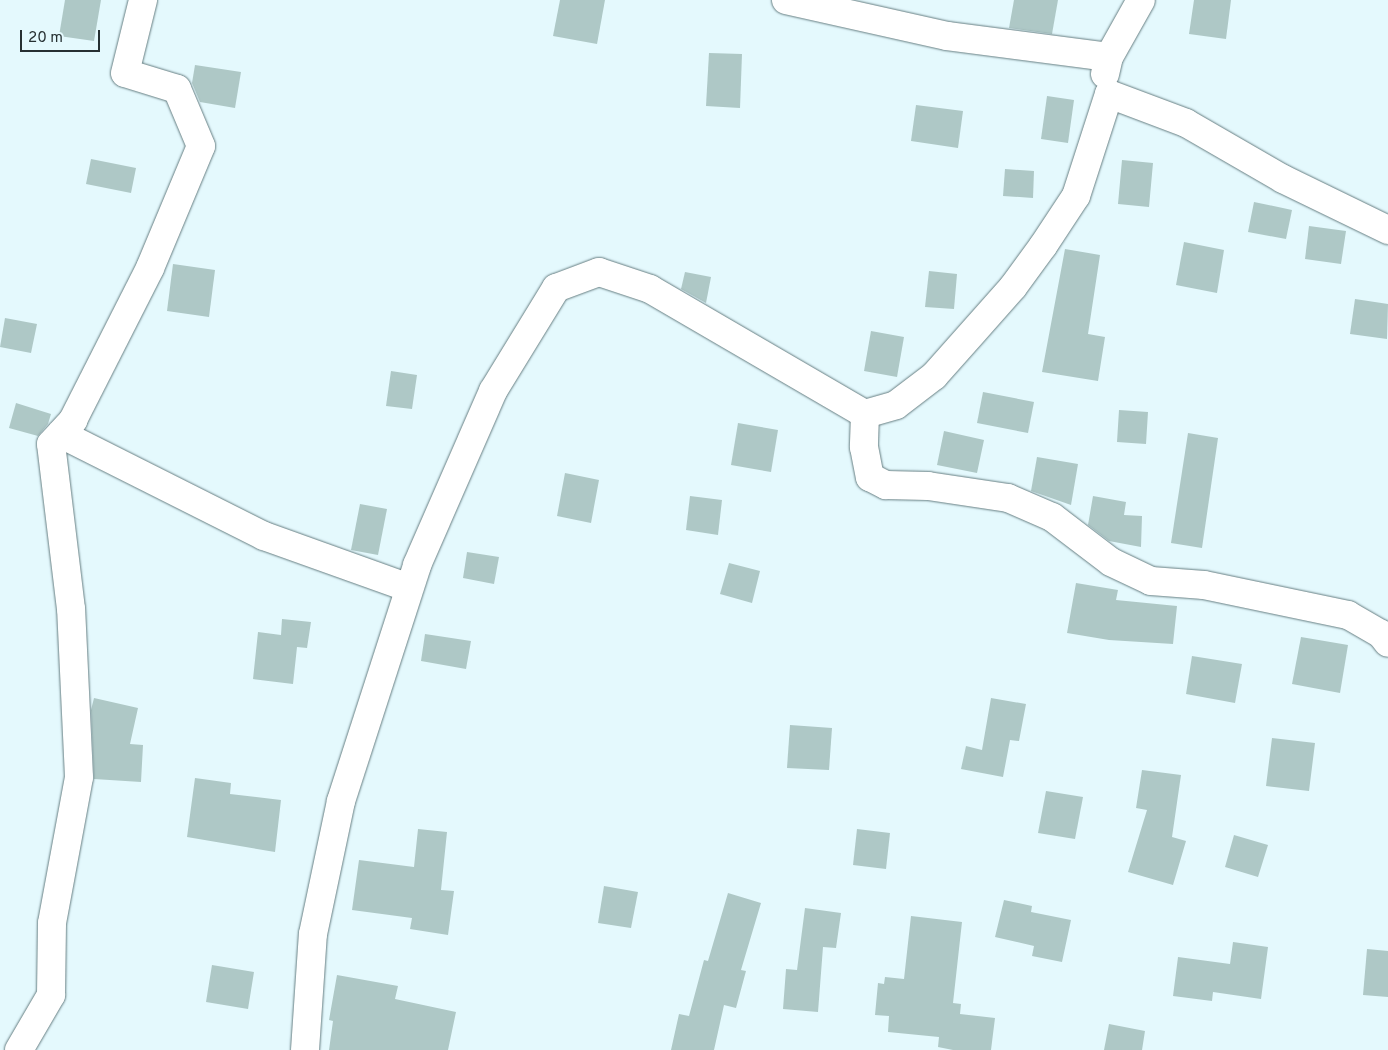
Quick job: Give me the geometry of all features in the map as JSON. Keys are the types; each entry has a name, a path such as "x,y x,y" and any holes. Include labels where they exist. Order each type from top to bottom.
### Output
{"street":[{"path":"19,1050 52,995 52,923 79,777 71,609 51,444 73,420 150,268 201,146 177,89 125,73 143,0"},
{"path":"786,0 947,36 1109,57"},
{"path":"305,1050 312,934 341,801 409,588 492,391 556,288 599,272 650,290 865,414 896,405 934,376 1013,287 1076,196 1109,94 1103,80 1109,57 1141,0"},
{"path":"1109,94 1186,123 1283,179 1388,230"},
{"path":"865,414 864,447 870,476 886,485 928,486 1008,498 1052,516 1111,562 1152,581 1204,585 1348,615 1381,634 1388,643"},
{"path":"61,434 264,536 409,588"}],"building":[{"path":"65,0 101,0 94,41 59,36"},
{"path":"560,0 605,0 597,44 553,36"},
{"path":"1014,0 1058,0 1052,34 1009,28"},
{"path":"1194,0 1231,0 1226,39 1189,34"},
{"path":"709,53 742,54 740,108 706,106"},
{"path":"195,65 241,72 235,108 200,102 192,83"},
{"path":"1047,96 1074,100 1068,143 1041,139"},
{"path":"916,105 963,111 958,148 911,141"},
{"path":"91,159 136,168 131,193 86,184"},
{"path":"1122,160 1153,163 1149,207 1118,204"},
{"path":"1005,169 1034,171 1033,198 1003,196"},
{"path":"1254,202 1292,210 1286,239 1248,232"},
{"path":"1309,226 1346,231 1341,264 1305,259"},
{"path":"1184,242 1224,250 1217,293 1176,285"},
{"path":"1065,249 1100,255 1088,334 1105,337 1098,381 1042,372"},
{"path":"173,264 215,270 209,317 167,311"},
{"path":"929,271 957,274 954,309 925,307"},
{"path":"685,272 711,277 706,303 681,289"},
{"path":"1355,299 1388,304 1387,339 1350,334"},
{"path":"5,318 37,324 31,353 0,347"},
{"path":"871,331 904,337 897,377 864,371"},
{"path":"391,371 417,375 412,409 386,406"},
{"path":"983,392 1034,402 1028,433 977,423"},
{"path":"16,403 51,414 48,424 38,436 9,428"},
{"path":"1119,410 1148,412 1146,444 1117,442"},
{"path":"738,423 778,430 771,472 731,465"},
{"path":"944,431 984,440 977,473 937,465"},
{"path":"1188,433 1218,438 1202,548 1171,543"},
{"path":"1037,457 1078,464 1071,505 1031,491"},
{"path":"565,473 599,480 591,523 557,516"},
{"path":"690,496 722,500 718,535 686,530"},
{"path":"1093,496 1126,502 1124,515 1142,516 1141,547 1109,541 1088,525"},
{"path":"360,504 387,509 378,555 351,550"},
{"path":"467,552 499,557 494,584 463,578"},
{"path":"729,563 760,571 752,603 720,594"},
{"path":"1076,583 1118,590 1116,600 1177,606 1173,644 1109,640 1067,633"},
{"path":"282,619 311,622 307,648 297,647 293,684 253,679 258,632 281,635"},
{"path":"425,634 471,641 466,669 421,661"},
{"path":"1301,637 1348,645 1340,693 1292,684"},
{"path":"1192,656 1242,664 1235,703 1186,694"},
{"path":"94,698 138,708 130,744 143,745 141,782 94,779 91,710"},
{"path":"991,698 1026,704 1019,741 1010,740 1003,777 961,769 966,746 982,750"},
{"path":"790,725 832,728 829,770 787,768"},
{"path":"1272,738 1315,743 1309,791 1266,786"},
{"path":"1142,770 1181,775 1172,837 1186,841 1173,885 1128,872 1147,810 1136,808"},
{"path":"195,778 231,783 230,794 281,800 275,852 187,837"},
{"path":"1046,791 1083,797 1075,839 1038,833"},
{"path":"418,829 447,832 441,890 454,891 448,935 410,929 412,918 352,910 359,860 414,867"},
{"path":"857,829 890,833 886,869 853,865"},
{"path":"1234,835 1268,845 1258,877 1225,867"},
{"path":"604,886 638,892 631,928 598,923"},
{"path":"728,893 761,903 741,970 746,971 736,1008 724,1005 714,1050 671,1050 679,1014 689,1016 704,960 708,961"},
{"path":"1004,900 1032,906 1031,912 1071,920 1062,962 1032,956 1034,946 995,937"},
{"path":"805,908 841,913 836,948 823,947 818,1012 783,1009 786,969 797,970"},
{"path":"911,916 962,922 953,1003 961,1004 960,1014 995,1018 991,1050 953,1050 938,1047 939,1037 888,1032 889,1016 875,1015 878,983 884,984 885,977 904,979"},
{"path":"1233,942 1268,947 1261,999 1213,992 1212,1001 1173,996 1178,957 1230,964"},
{"path":"1367,949 1388,951 1388,997 1363,995"},
{"path":"212,965 254,972 248,1009 206,1002"},
{"path":"337,975 398,986 395,999 456,1012 448,1050 329,1050 333,1021 329,1020"},
{"path":"1109,1024 1145,1031 1142,1050 1104,1050"}]}
